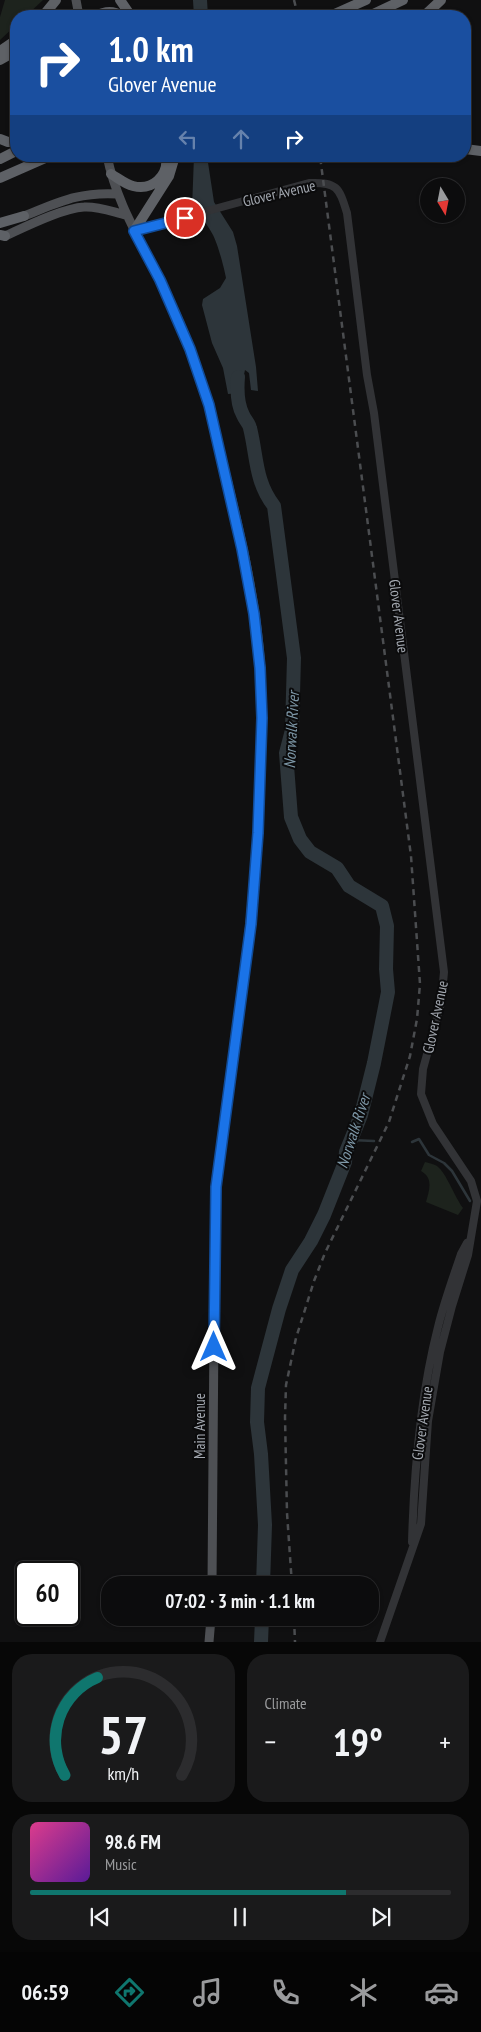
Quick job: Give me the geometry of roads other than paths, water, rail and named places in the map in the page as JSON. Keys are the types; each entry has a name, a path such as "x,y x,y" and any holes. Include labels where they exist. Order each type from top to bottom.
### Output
{"highway":[{"path":"48,10 56,0"},
{"path":"344,10 366,0"},
{"path":"382,10 403,0"},
{"path":"430,10 441,0"},
{"path":"2,177 36,162"},
{"path":"111,174 130,185 148,186 160,178 164,171 165,162"},
{"path":"134,231 169,176 173,162"},
{"path":"0,223 24,216"}],"main road":[{"name":"Main Avenue","path":"108,162 117,194 134,231 163,285 188,344 209,405 242,549 254,614 260,668 262,731 255,879 215,1202 212,1576"},
{"path":"24,216 75,196 95,193 117,194"},
{"path":"2,236 65,211 79,208 96,208 126,215"},
{"path":"210,1642 211,1626"}],"street":[{"name":"Glover Avenue","path":"134,231 300,185 324,183 335,186 341,192 347,213 367,375 374,412 444,972 441,1003 423,1069 422,1094 433,1124 466,1173 475,1191 477,1201 469,1239 468,1255 440,1352 428,1421 421,1524 380,1642"}],"waterway":[{"name":"Norwalk River","path":"200,0 201,10"},
{"name":"Norwalk River","path":"238,377 240,406 250,428 260,478 263,488 274,506 294,658 292,730 286,753 291,817 300,839 310,852 337,868 349,886 382,906 387,926 386,969 388,992 374,1063 361,1115 324,1215 311,1241 292,1270 279,1309 258,1388 257,1422 261,1454 265,1525 263,1576"},
{"path":"412,1142 419,1139 429,1155 444,1163 452,1171 470,1201"},
{"path":"351,1140 374,1141"},
{"name":"Norwalk River","path":"261,1642 262,1626"}],"railway":[{"path":"294,0 296,10"},
{"path":"291,1576 287,1513 285,1417 286,1385 296,1338 325,1253 389,1122 410,1056 417,1019 420,984 411,856 321,162"},
{"path":"294,1626 295,1642"}]}
